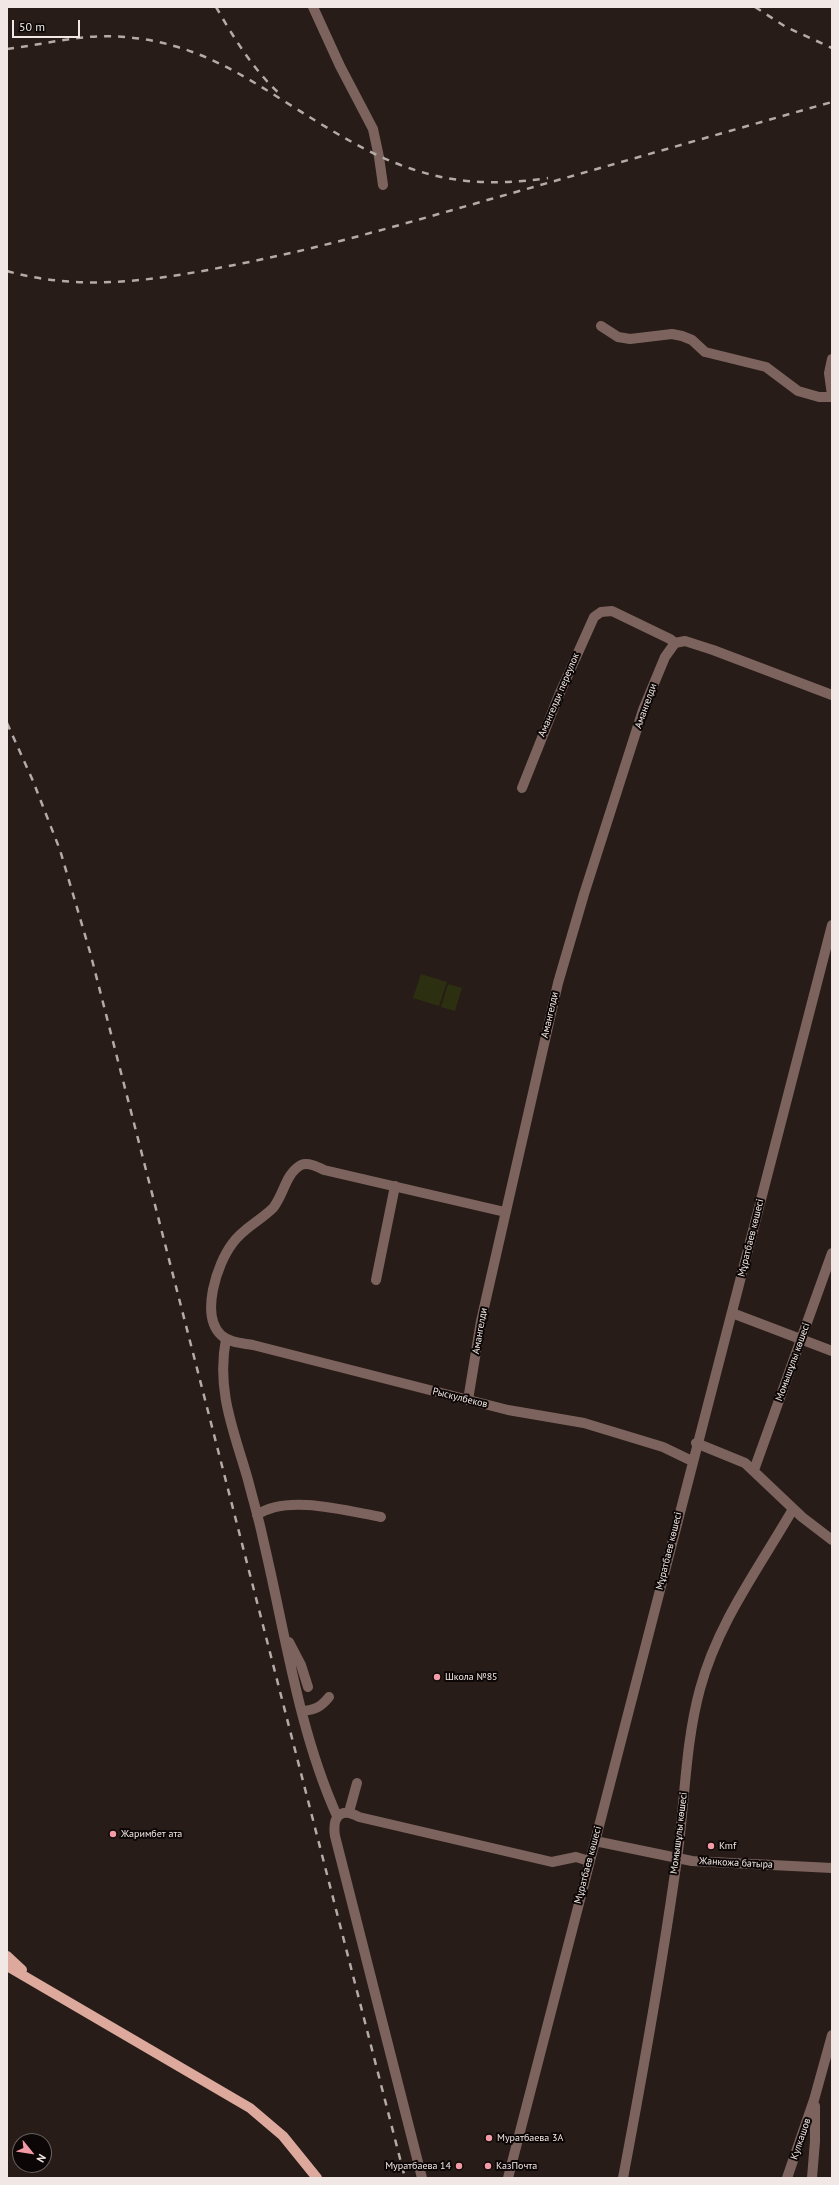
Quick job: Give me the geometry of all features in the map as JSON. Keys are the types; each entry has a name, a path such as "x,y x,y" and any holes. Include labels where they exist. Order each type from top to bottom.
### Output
{"main road":[{"path":"7,1956 45,1989"},
{"path":"7,1966 262,2117 295,2148 317,2178"}],"street":[{"path":"313,7 340,66 372,129 379,157 383,185"},
{"path":"601,326 618,337 630,339 672,334 682,336 692,340 705,352 766,367 798,392 819,397 832,396 829,373 832,359"},
{"name":"Амангелди переулок","path":"522,788 582,640 594,617 601,612 612,611 670,639 675,643"},
{"path":"675,643 685,641 713,650 832,695"},
{"name":"Амангелди","path":"468,1400 481,1321 558,983 582,901 643,710 661,664 675,643"},
{"name":"Мұратбаев көшесі","path":"508,2178 696,1443 732,1313 832,925"},
{"path":"422,2178 334,1836 333,1828 337,1816 324,1786 302,1711 257,1515 229,1420 223,1372 226,1339 218,1331 211,1317 210,1308 213,1290 226,1254 239,1235 257,1223 272,1208 292,1173 302,1165 307,1164 324,1170 505,1212"},
{"path":"376,1280 395,1186"},
{"name":"Момышұлы көшесі","path":"754,1470 832,1253"},
{"path":"732,1313 832,1351"},
{"name":"Рыскулбеков","path":"226,1339 468,1400 591,1425 663,1447 692,1461"},
{"path":"696,1443 730,1457 754,1470 793,1509 832,1540"},
{"path":"257,1515 264,1510 281,1506 329,1507 381,1517"},
{"name":"Момышұлы көшесі","path":"623,2178 653,2018 677,1858 693,1718 700,1689 729,1615 793,1509"},
{"path":"285,1637 293,1647 308,1687"},
{"path":"302,1711 313,1710 322,1705 329,1697"},
{"path":"349,1812 357,1783"},
{"path":"337,1816 349,1812 360,1817 552,1862 576,1857 589,1861"},
{"name":"Жанкожа батыра","path":"595,1841 677,1858 706,1862 832,1868"},
{"name":"Кулкашов","path":"787,2178 814,2100 832,2035"},
{"name":"Кулкашов","path":"812,2178 815,2141 814,2100"}],"green space":[{"path":"421,974 447,982 439,1006 413,998"},
{"path":"448,984 462,988 455,1011 441,1007"}],"railway":[{"path":"216,7 253,65 281,95"},
{"path":"755,7 786,27 832,48"},
{"path":"7,49 78,38 102,36 151,40 189,51 217,62 258,85 348,140 408,168 439,176 472,181 508,182 548,178"},
{"path":"7,271 36,278 94,282 152,279 239,264 303,250 397,226 832,102"},
{"path":"7,723 33,781 60,850 90,952 405,2178"}],"place":[{"name":"Школа №85","path":"437,1677"},
{"name":"Жаримбет ата","path":"113,1834"},
{"name":"Kmf","path":"711,1846"},
{"name":"Муратбаева 3А","path":"489,2138"},
{"name":"Муратбаева 14","path":"459,2166"},
{"name":"КазПочта","path":"488,2166"}]}
